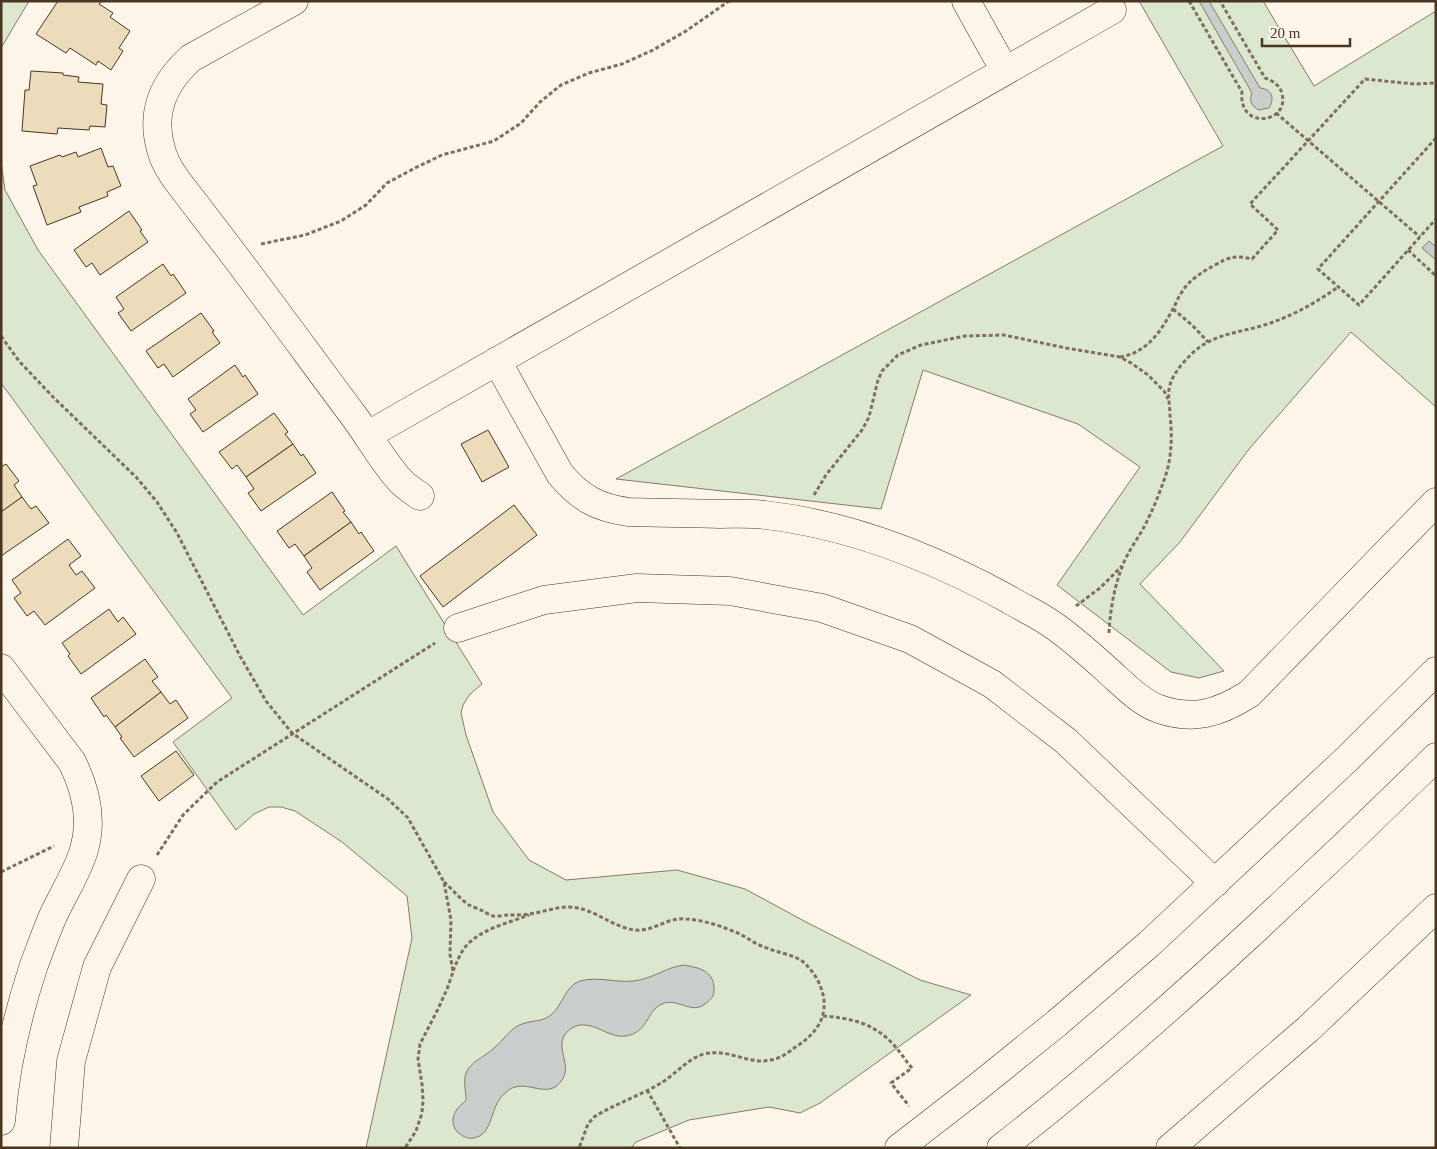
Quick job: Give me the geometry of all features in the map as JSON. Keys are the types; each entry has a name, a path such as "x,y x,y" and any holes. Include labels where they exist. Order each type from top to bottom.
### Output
{"street":[{"path":"294,1 191,58 178,70 168,85 161,101 157,134 167,165 175,178 231,250 368,435 396,476 403,484 420,496"},
{"path":"966,1 1005,71"},
{"path":"368,435 1112,10"},
{"path":"497,361 560,474 571,487 597,505 629,512 762,515 800,520 836,528 880,542 928,560 981,584 1049,622 1077,643 1142,700 1158,708 1176,713 1195,715 1214,712 1232,705 1248,694 1436,502"},
{"path":"458,628 544,600 637,588 730,591 822,608 910,640 992,684 1066,741 1214,883"},
{"path":"1,668 72,762 85,792 88,808 88,829 84,850 34,965 19,1015 8,1064 1,1122"},
{"path":"899,1148 1057,1023 1149,944 1347,759 1436,671"},
{"path":"1001,1148 1097,1070 1191,989 1289,899 1436,757"},
{"path":"64,1148 71,1062 97,967 141,879"},
{"path":"1170,1148 1308,1029 1436,908"}],"path":[{"path":"231,250 305,235 340,221 366,205 387,183 442,155 494,141 521,123 540,102 561,85 589,73 622,64 652,50 686,31 729,1"},
{"path":"1189,1 1242,92 1242,100 1248,114 1254,118 1270,118 1281,107 1283,100 1282,92 1278,85 1265,78 1220,1"},
{"path":"1120,357 1135,354 1148,344 1163,326 1182,292 1190,282 1200,274 1230,258 1238,256 1252,259 1278,230 1250,204 1365,79 1414,84 1436,83"},
{"path":"1276,113 1420,237"},
{"path":"1436,138 1318,269 1359,305 1436,219"},
{"path":"1431,224 1436,229"},
{"path":"1408,250 1436,276"},
{"path":"1108,671 1110,623 1115,590 1122,565 1144,526 1167,471 1171,431 1168,400 1170,384 1175,374 1190,356 1208,342 1220,336 1261,326 1287,317 1322,298 1338,286"},
{"path":"1173,310 1192,325 1208,342"},
{"path":"800,520 826,475 862,430 869,417 882,370 898,355 921,345 965,336 1004,334 1066,348 1120,357 1148,375 1164,392 1168,400"},
{"path":"1,336 19,361 53,397 136,477 157,502 177,534 240,656 266,701 292,733 388,798 408,818 444,882 469,905 494,916 576,907 585,909 617,925 637,930 656,927 669,920 676,919 703,922 726,929 765,948 790,955 801,961 815,975 823,994 823,1016 819,1026 795,1048 780,1057 759,1061 749,1060 724,1052 702,1055 690,1061 661,1083 594,1118 588,1124 579,1148"},
{"path":"1049,622 1100,588 1122,565"},
{"path":"141,879 184,815 217,782 458,628"},
{"path":"1,872 88,829"},
{"path":"444,882 451,920 450,954 453,972"},
{"path":"405,1148 416,1131 422,1113 422,1084 418,1059 420,1044 438,1009 464,947 473,939 498,926 534,913"},
{"path":"823,1016 847,1018 876,1030 889,1040 912,1068 892,1083 925,1127"},
{"path":"647,1090 680,1148"}],"green space":[{"path":"1,1 29,1 1,48"},
{"path":"1139,1 1263,1 1314,86 1436,11 1436,407 1351,332 1249,449 1180,542 1140,584 1224,671 1199,678 1171,672 1057,585 1140,467 1078,424 923,370 881,509 616,479 1223,146"},
{"path":"1,161 5,190 38,250 303,615 396,546 482,684 470,694 463,705 461,713 466,735 493,812 529,860 566,880 677,870 745,889 920,980 971,995 820,1103 800,1113 769,1107 689,1120 636,1142 631,1148 366,1148 412,938 407,896 342,842 295,811 281,807 269,807 254,814 236,830 173,742 232,698 1,383"}],"shaded area":[{"path":"1199,1 1209,1 1260,88 1270,92 1272,101 1269,108 1259,110 1252,105 1252,93"},
{"path":"1429,241 1436,247 1436,260 1422,248"},
{"path":"684,965 702,970 711,977 714,994 706,1003 694,1008 668,1002 662,1004 653,1011 639,1030 626,1036 619,1036 586,1025 572,1028 565,1034 562,1040 565,1074 556,1086 549,1089 520,1086 512,1088 505,1093 495,1107 491,1121 481,1135 467,1138 457,1132 453,1123 453,1117 466,1100 465,1080 468,1069 498,1045 514,1028 551,1015 567,991 575,983 593,979 640,980"}],"building":[{"path":"58,1 99,1 101,2 99,4 113,13 110,17 130,31 119,48 123,51 111,70 98,61 96,65 70,48 66,53 36,34"},
{"path":"31,71 63,73 63,75 79,77 78,82 103,84 101,104 107,105 105,127 90,126 89,130 58,128 57,134 22,131 25,90 29,90"},
{"path":"101,148 108,167 113,166 121,186 107,192 108,196 79,207 81,212 47,225 33,186 37,185 30,166 60,155 62,157 76,152 78,157"},
{"path":"129,211 148,242 100,275 92,263 86,267 74,250"},
{"path":"163,264 171,276 173,274 186,293 131,331 118,313 124,309 116,297"},
{"path":"201,313 220,343 173,377 164,364 158,368 146,351"},
{"path":"235,365 243,377 245,375 258,394 203,432 190,414 196,410 188,399"},
{"path":"274,413 288,432 285,434 293,444 246,477 237,465 232,469 219,452"},
{"path":"488,430 509,467 482,482 461,444"},
{"path":"293,444 301,456 303,454 316,473 261,511 248,493 254,489 246,477"},
{"path":"6,464 19,481 14,485 22,497 1,512 1,467"},
{"path":"332,492 351,522 304,556 295,544 289,548 277,531"},
{"path":"22,497 31,509 36,506 49,523 1,556 1,512"},
{"path":"514,505 537,535 443,607 420,576"},
{"path":"351,522 359,534 361,532 374,551 320,590 307,572 312,568 304,556"},
{"path":"68,539 81,556 69,565 76,575 82,571 95,588 45,625 34,611 27,616 14,598 21,593 12,580"},
{"path":"109,609 118,622 123,617 136,634 81,674 68,656 70,654 62,643"},
{"path":"145,659 158,677 152,681 161,692 115,727 106,715 104,717 91,698"},
{"path":"161,692 170,704 176,700 188,718 134,757 120,738 122,737 115,727"},
{"path":"176,751 194,775 159,801 141,776"}]}
